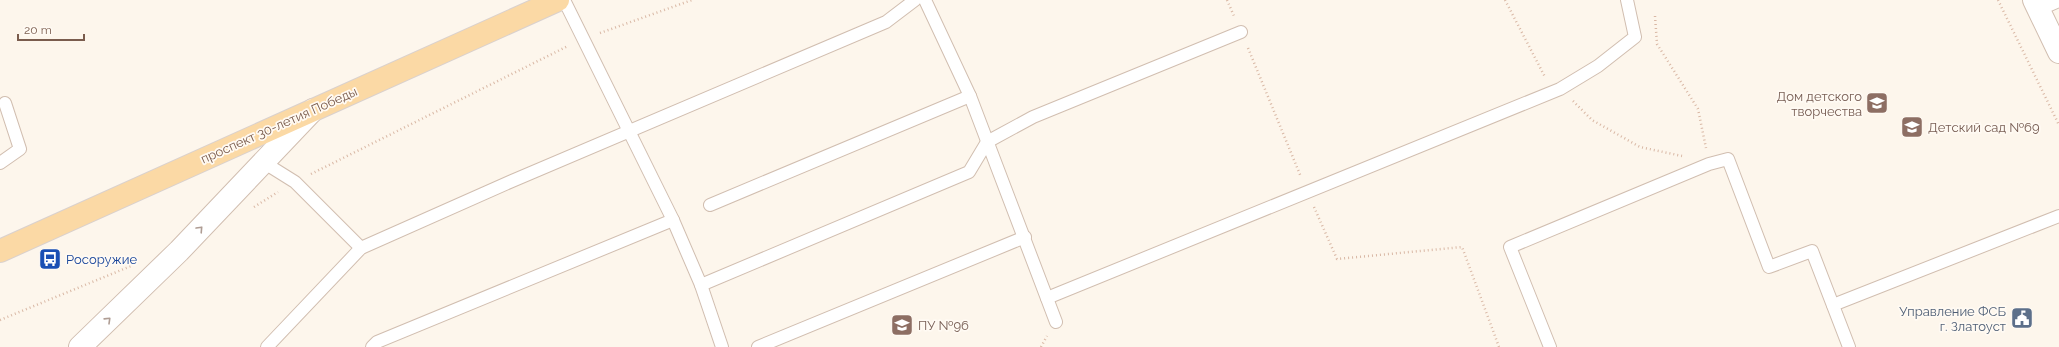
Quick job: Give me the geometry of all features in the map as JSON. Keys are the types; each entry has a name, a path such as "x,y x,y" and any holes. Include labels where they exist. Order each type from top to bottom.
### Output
{"main road":[{"name":"проспект 30-летия Победы","path":"0,251 558,0"}],"street":[{"path":"2036,5 2059,52"},
{"path":"80,347 179,251 313,109"}],"lane":[{"path":"564,0 673,220 701,285 722,347"},
{"path":"267,347 361,248 886,22 915,0"},
{"path":"925,0 970,96 1025,237 1056,322"},
{"path":"1047,298 1560,90 1598,66 1635,37 1627,0"},
{"path":"2036,5 2059,1"},
{"path":"701,285 969,172 987,142 1033,117 1241,32"},
{"path":"710,205 970,96"},
{"path":"0,163 20,149 5,103"},
{"path":"1550,347 1510,247 1709,164 1728,159 1769,267 1812,251 1849,347"},
{"path":"263,162 295,182 361,248"},
{"path":"1833,305 2059,216"},
{"path":"372,347 377,342 673,220"},
{"path":"758,347 1025,237"}],"path":[{"path":"247,211 295,182 584,39 692,0"},
{"path":"1227,0 1307,192 1337,259 1462,247 1499,347"},
{"path":"1505,0 1544,76 1592,120 1640,146 1709,164"},
{"path":"1998,0 2059,125"},
{"path":"1655,16 1657,44 1698,109 1709,164"},
{"path":"0,320 135,264"}],"place":[{"name":"Дом детского творчества","path":"1877,103"},
{"name":"Детский сад №69","path":"1912,127"},
{"name":"Росоружие","path":"50,259"},
{"name":"Управление ФСБ г. Златоуст","path":"2022,318"},
{"name":"ПУ №96","path":"902,325"}]}
